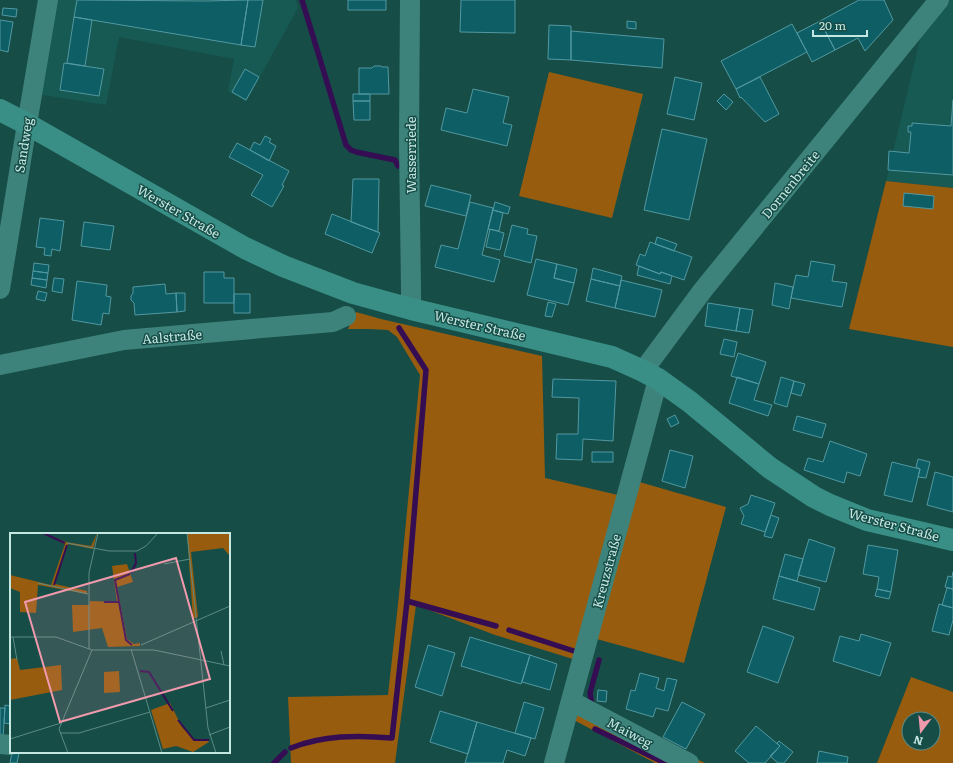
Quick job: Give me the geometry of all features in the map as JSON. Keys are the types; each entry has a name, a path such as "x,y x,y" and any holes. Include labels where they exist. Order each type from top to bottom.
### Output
{"main road":[{"name":"Werster Straße","path":"0,110 244,248 283,266 353,293 411,309 612,357 651,375 690,402 770,468 814,497 868,520 953,540"}],"street":[{"name":"Sandweg","path":"0,289 48,0"},
{"name":"Wasserriede","path":"410,0 409,143 411,309"},
{"name":"Dornenbreite","path":"651,375 703,290 939,0"},
{"name":"Aalstraße","path":"0,365 124,340 333,322 346,316"},
{"name":"Kreuzstraße","path":"554,763 571,700 651,375"},
{"name":"Maiweg","path":"571,700 689,763"},
{"path":"0,744 10,745"}],"shaded area":[{"path":"52,0 296,0 298,8 246,102 228,91 234,59 119,37 106,105 36,94"},
{"path":"945,0 953,0 953,188 886,181 923,27"},
{"path":"549,72 643,94 612,218 519,196"},
{"path":"886,181 953,188 953,347 849,329"},
{"path":"356,312 542,356 545,478 631,498 636,481 726,507 684,663 582,635 573,659 495,635 416,605 395,763 291,763 288,697 388,695 420,375 397,337 388,330 348,329"},
{"path":"911,677 953,692 953,763 877,763"},
{"path":"577,703 705,763 655,763 572,719"}],"building":[{"path":"77,0 248,0 241,45 74,17"},
{"path":"248,0 263,0 255,47 241,45"},
{"path":"348,0 386,0 386,10 348,10"},
{"path":"461,0 515,0 515,33 460,32"},
{"path":"859,0 884,0 893,20 865,51 858,38 835,50 820,21"},
{"path":"3,8 17,9 16,17 2,15"},
{"path":"74,17 92,20 85,66 67,63"},
{"path":"0,20 13,22 8,52 0,50"},
{"path":"627,21 636,22 636,29 627,28"},
{"path":"820,21 835,50 812,62 797,33"},
{"path":"792,24 807,52 736,89 721,61"},
{"path":"549,25 571,26 571,60 548,59"},
{"path":"571,31 664,39 662,68 571,60"},
{"path":"64,63 104,69 99,96 60,90"},
{"path":"374,66 388,67 389,94 359,94 359,68 372,68"},
{"path":"245,69 259,77 246,100 232,92"},
{"path":"675,77 702,83 694,120 667,114"},
{"path":"760,77 779,114 765,122 741,97 740,98 736,89"},
{"path":"473,89 509,97 503,123 512,125 507,146 441,130 446,108 467,113"},
{"path":"353,94 370,94 370,101 353,101"},
{"path":"724,94 733,102 726,110 717,101"},
{"path":"953,100 953,175 888,170 889,151 909,153 911,132 908,132 908,126 912,126 912,123 951,126"},
{"path":"353,101 370,101 370,120 354,120"},
{"path":"662,129 707,139 689,220 644,210"},
{"path":"265,136 271,139 269,142 276,146 269,161 250,150 254,142 260,145"},
{"path":"237,143 289,171 282,185 284,186 272,207 251,195 263,175 229,157"},
{"path":"353,179 379,179 378,232 351,222"},
{"path":"431,185 471,195 466,216 425,206"},
{"path":"904,193 934,196 933,209 903,206"},
{"path":"470,202 493,208 482,255 500,260 494,282 435,267 441,245 458,249"},
{"path":"495,202 510,207 508,214 493,210"},
{"path":"493,210 503,213 499,231 488,229"},
{"path":"332,214 380,233 372,253 325,234"},
{"path":"40,218 64,221 60,251 52,249 51,256 44,255 45,248 36,247"},
{"path":"84,222 114,226 110,250 81,246"},
{"path":"512,225 528,229 527,234 537,236 531,263 504,256"},
{"path":"490,229 504,233 500,250 486,247"},
{"path":"657,237 677,244 674,251 655,244"},
{"path":"650,242 692,257 684,280 661,272 660,274 636,265 640,254 645,256"},
{"path":"536,259 557,264 554,278 574,283 568,305 527,295"},
{"path":"811,261 835,265 832,281 847,283 842,307 791,298 796,275 808,277"},
{"path":"34,263 49,265 48,273 33,271"},
{"path":"557,264 577,269 574,283 554,278"},
{"path":"639,266 660,274 661,272 672,276 670,284 637,275"},
{"path":"593,268 622,276 620,286 591,279"},
{"path":"33,271 48,273 47,280 32,278"},
{"path":"204,272 224,272 224,278 234,278 234,303 204,303"},
{"path":"32,278 47,280 46,288 31,285"},
{"path":"54,278 64,279 62,293 52,291"},
{"path":"591,279 620,286 615,308 586,301"},
{"path":"621,280 662,290 655,317 615,308"},
{"path":"77,281 107,285 106,296 111,297 109,314 103,313 101,325 72,320"},
{"path":"775,283 793,287 789,309 772,305"},
{"path":"165,284 166,294 176,293 177,312 135,315 134,303 131,300 133,287"},
{"path":"38,291 47,293 45,301 36,299"},
{"path":"176,293 185,293 185,311 177,312"},
{"path":"234,294 250,294 250,313 234,313"},
{"path":"548,302 556,304 552,317 545,316"},
{"path":"708,303 740,308 736,331 705,326"},
{"path":"740,308 753,310 749,333 736,331"},
{"path":"724,339 737,342 734,357 720,354"},
{"path":"738,353 766,362 759,384 731,376"},
{"path":"737,377 759,384 754,400 772,405 768,416 729,403"},
{"path":"781,377 794,381 787,407 774,403"},
{"path":"553,379 616,381 613,441 583,439 582,460 556,459 557,434 578,434 579,398 552,397"},
{"path":"794,381 805,384 801,396 791,393"},
{"path":"675,415 679,423 671,427 667,419"},
{"path":"797,416 826,424 822,438 793,430"},
{"path":"830,441 867,454 860,476 847,472 844,483 804,470 808,458 823,462"},
{"path":"670,450 693,456 685,488 662,481"},
{"path":"592,452 613,452 613,462 592,462"},
{"path":"918,459 930,462 926,478 918,477 920,469 916,467"},
{"path":"892,462 920,469 912,502 884,495"},
{"path":"935,472 953,477 953,512 927,505"},
{"path":"751,495 775,503 765,532 741,524 744,516 740,508 748,504"},
{"path":"771,515 779,518 772,538 764,536"},
{"path":"809,539 835,548 826,582 798,575"},
{"path":"868,545 898,550 891,592 877,589 879,577 863,574"},
{"path":"785,554 803,559 797,581 779,576"},
{"path":"953,572 953,589 945,587 948,576 952,577"},
{"path":"779,576 820,588 814,610 773,599"},
{"path":"947,588 953,589 953,608 942,605"},
{"path":"877,589 891,592 889,599 875,596"},
{"path":"939,604 953,608 953,620 949,635 932,631"},
{"path":"763,626 794,637 778,683 747,672"},
{"path":"861,634 891,643 880,676 833,661 840,636 859,641"},
{"path":"470,637 530,655 521,684 461,666"},
{"path":"428,645 455,653 442,696 415,687"},
{"path":"530,655 557,664 550,690 522,682"},
{"path":"640,673 659,678 656,688 664,691 667,678 677,680 668,711 656,708 653,717 626,709 631,690 635,691"},
{"path":"598,690 607,691 606,702 597,701"},
{"path":"524,702 544,708 535,739 515,733"},
{"path":"682,702 705,714 686,749 663,737"},
{"path":"5,705 10,706 10,724 4,723"},
{"path":"0,708 5,708 3,738 0,738"},
{"path":"440,711 477,722 468,754 430,742"},
{"path":"477,722 531,738 525,756 507,750 503,763 465,763"},
{"path":"756,726 780,746 765,763 749,763 735,751"},
{"path":"779,741 793,752 784,763 778,763 770,756 780,746 777,743"},
{"path":"819,751 848,757 847,763 817,763"},
{"path":"12,753 19,753 17,763 10,763"}],"waterway":[{"path":"302,0 346,145 351,150 356,152 395,160 398,166"},
{"path":"399,328 426,370 407,601 496,626"},
{"path":"291,748 328,738 354,736 392,738 407,601"},
{"path":"509,630 577,652"},
{"path":"592,706 590,693 599,660"},
{"path":"595,729 665,763"},
{"path":"274,763 285,752"}]}
